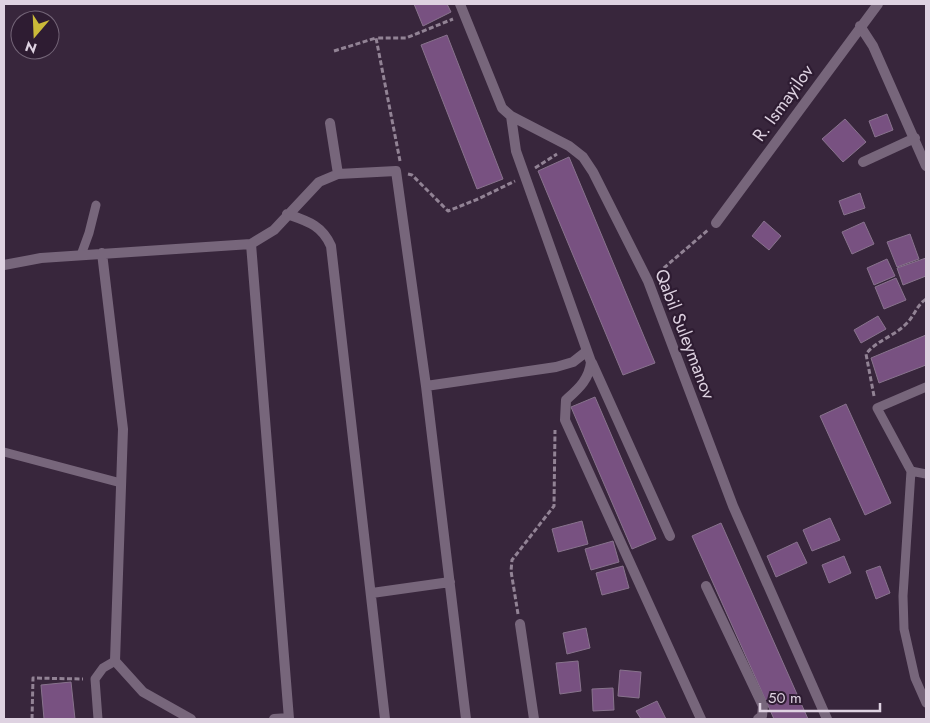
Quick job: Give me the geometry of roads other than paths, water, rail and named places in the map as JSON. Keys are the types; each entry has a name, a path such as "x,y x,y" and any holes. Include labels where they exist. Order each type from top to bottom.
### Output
{"street":[{"name":"Qabil Suleymanov","path":"460,4 502,108 511,116 547,133 583,157 593,172 648,281 732,506 827,719"},
{"name":"R. Ismayilov","path":"716,223 878,4"},
{"path":"860,26 873,46 926,166"},
{"path":"511,116 516,152 591,362 670,536"},
{"path":"330,123 338,174"},
{"path":"863,162 915,138"},
{"path":"4,265 41,258 251,244 274,230 319,182 338,174 396,171 426,386 466,719"},
{"path":"287,214 313,222 326,234 331,246 385,719"},
{"path":"251,244 289,719 274,719"},
{"path":"102,253 123,430 115,661 143,692 191,719"},
{"path":"426,386 556,367 573,362 587,351"},
{"path":"591,362 590,373 582,385 566,400 566,420 702,719"},
{"path":"372,592 450,582"},
{"path":"706,586 763,706 762,716 758,719"},
{"path":"520,624 534,719"}],"lane":[{"path":"81,255 96,205"},
{"path":"926,387 877,408 911,471 903,596 904,629 915,678 926,703"},
{"path":"4,452 121,483"},
{"path":"911,471 926,474"},
{"path":"98,719 95,679 102,668 115,661"}]}
